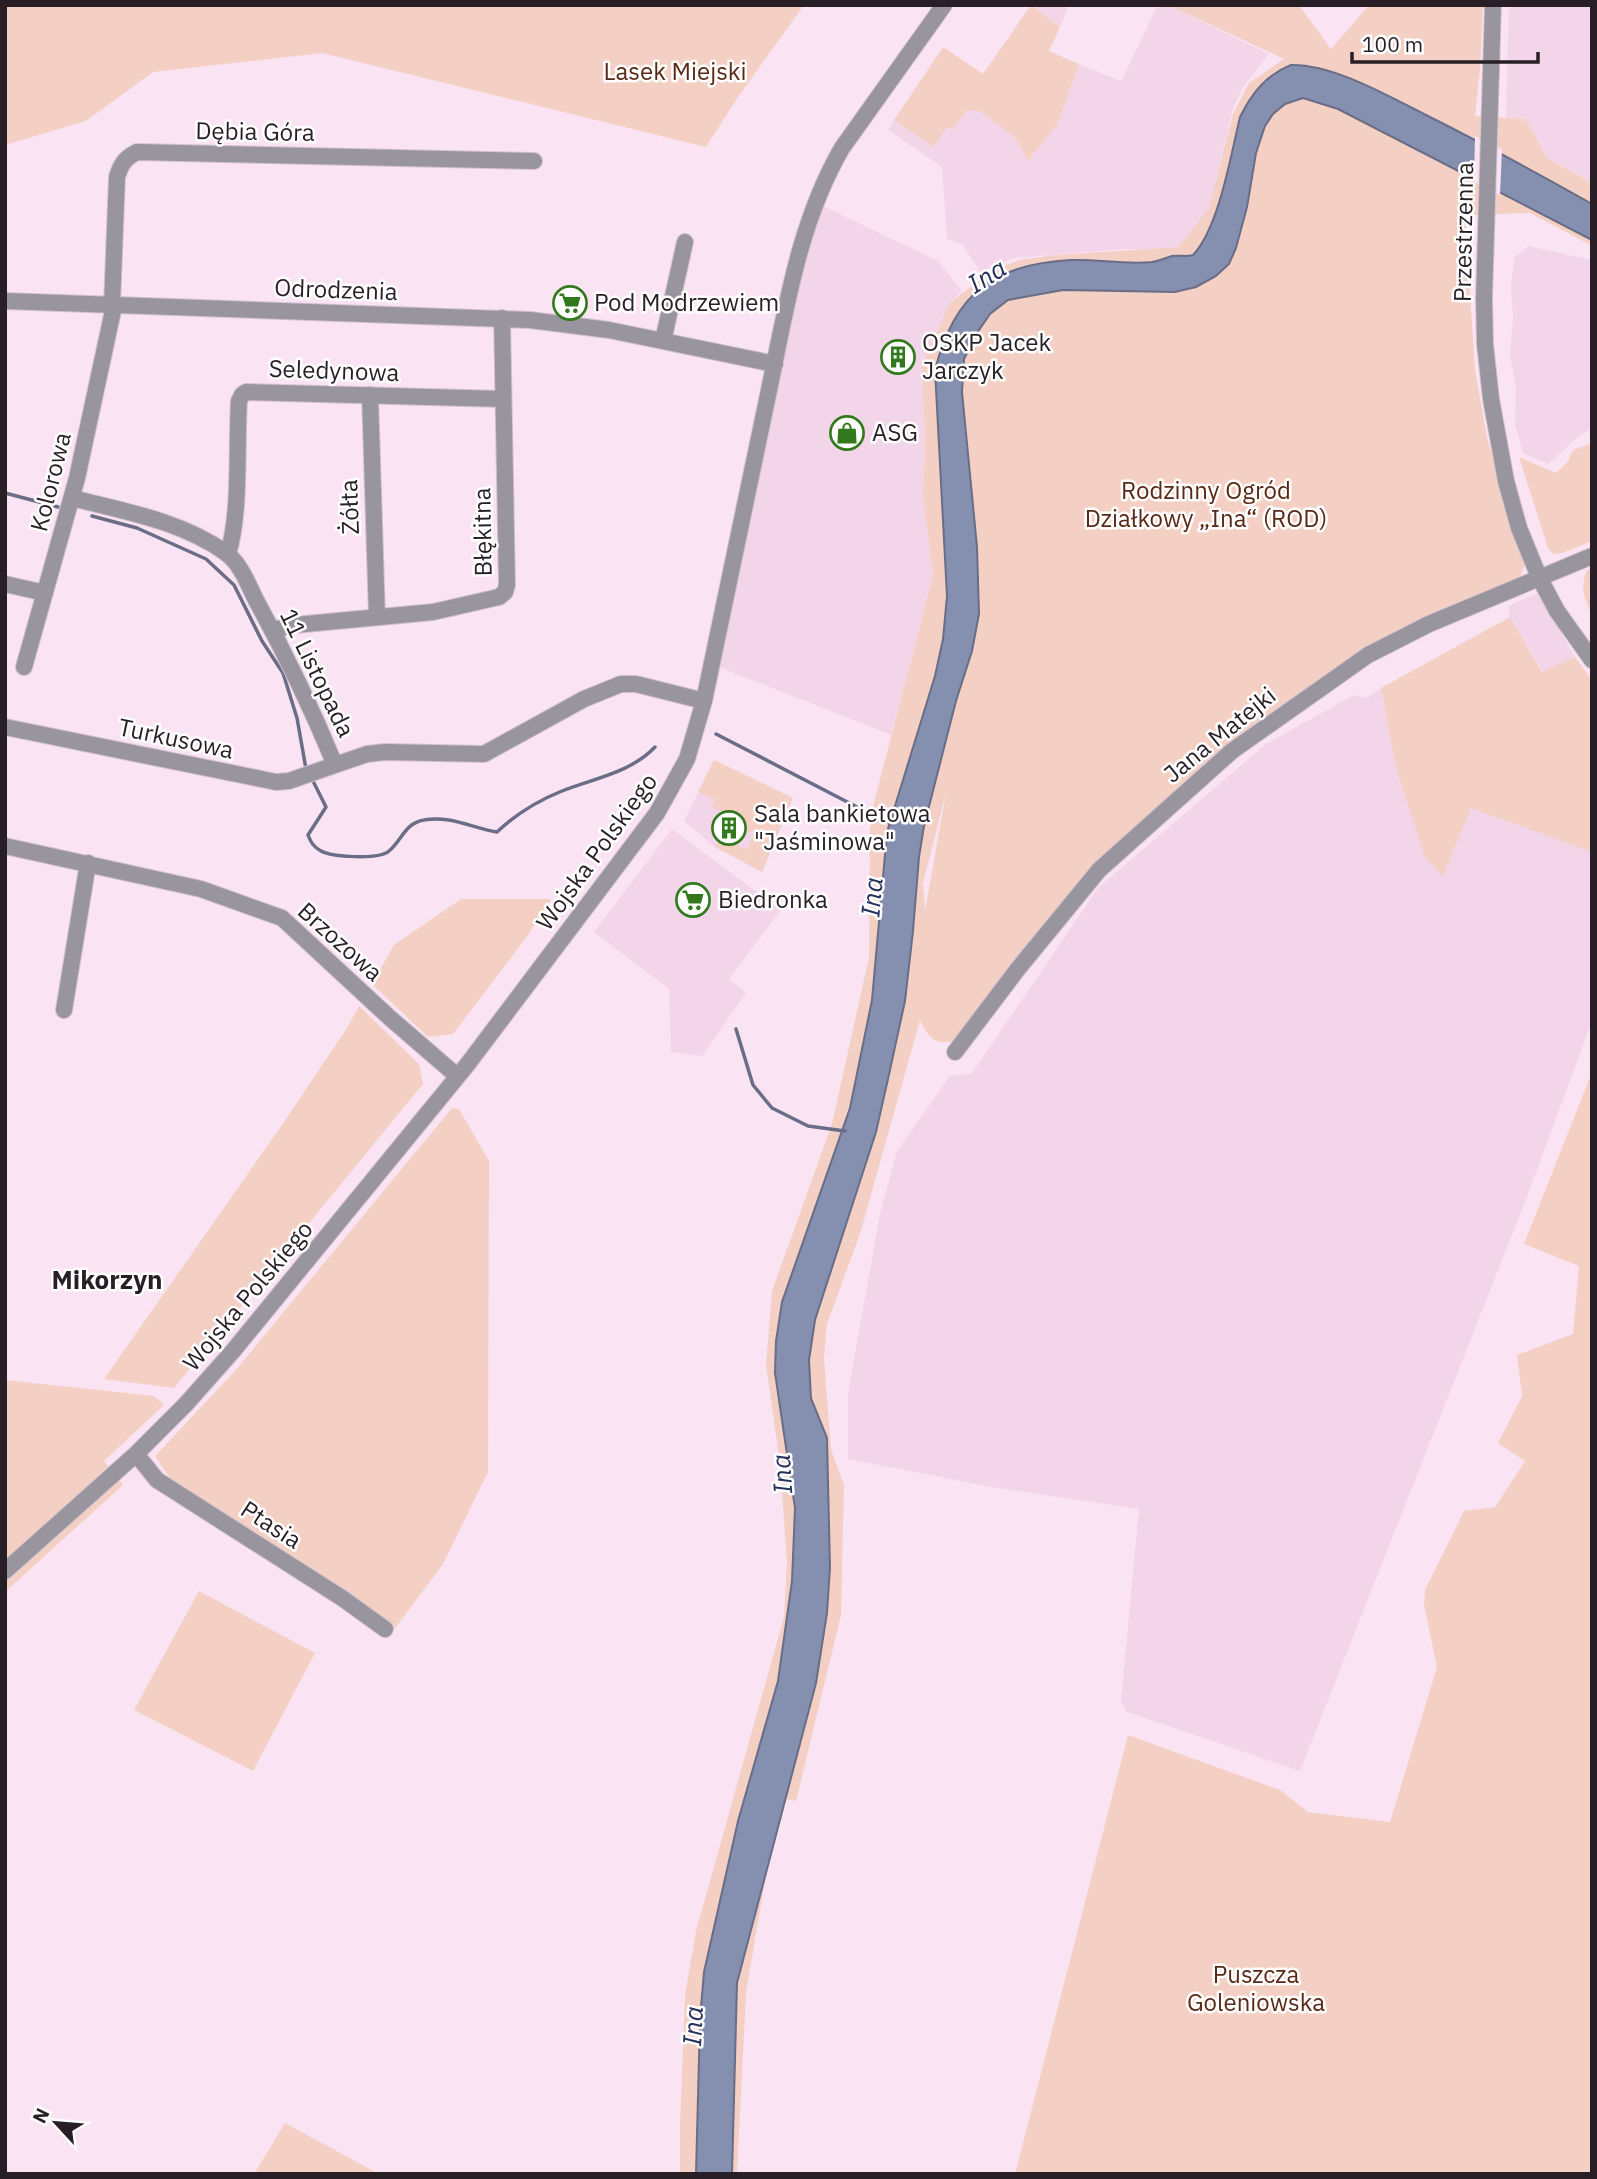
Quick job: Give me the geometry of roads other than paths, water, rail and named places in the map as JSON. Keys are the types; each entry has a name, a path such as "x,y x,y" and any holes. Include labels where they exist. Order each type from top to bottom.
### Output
{"street":[{"name":"Wojska Polskiego","path":"5,1571 136,1454 186,1404 233,1351 457,1076 618,868 657,813 687,759 704,701 800,250 818,193 849,138 944,5"},
{"name":"Przestrzenna","path":"1493,5 1485,344 1491,399 1506,481 1519,528 1544,575 1557,611 1591,659"},
{"name":"Dębia Góra","path":"113,306 117,177 121,164 128,156 137,152 534,161"},
{"path":"663,341 685,242"},
{"name":"Odrodzenia","path":"5,302 502,318 561,323 775,364"},
{"name":"Kolorowa","path":"24,667 72,498 113,306"},
{"name":"Błękitna","path":"272,629 446,609 499,597 505,592 507,572 502,318"},
{"name":"Seledynowa","path":"228,554 232,541 239,401 242,395 257,391 502,399"},
{"name":"Żółta","path":"370,395 377,617"},
{"name":"11 Listopada","path":"72,498 154,519 210,543 228,554 242,572 272,629 315,716 335,765 367,754 385,752 484,754 584,699 621,684 636,684 704,701"},
{"name":"Jana Matejki","path":"956,1052 1017,970 1099,870 1231,751 1368,654 1429,624 1592,556"},
{"path":"5,584 45,593"},
{"name":"Turkusowa","path":"5,727 276,782 289,781 335,765"},
{"name":"Brzozowa","path":"5,846 201,889 282,918 457,1076"},
{"path":"64,1010 88,863"},
{"name":"Ptasia","path":"136,1454 157,1480 386,1629"}],"water":[{"path":"1291,65 1342,75 1378,91 1489,147 1592,204 1592,240 1338,109 1303,98 1285,104 1273,114 1265,126 1256,153 1247,207 1236,248 1229,264 1216,276 1196,287 1175,292 1063,290 1008,300 990,314 964,359 962,392 977,547 979,614 972,651 956,701 924,826 905,1001 876,1132 815,1320 809,1360 811,1398 827,1438 830,1568 827,1613 816,1683 737,1983 732,2174 696,2174 700,2019 704,1972 738,1821 778,1681 792,1581 795,1508 775,1373 776,1341 782,1302 850,1108 872,1000 887,832 935,676 943,639 947,596 935,370 953,321 981,288 999,277 1020,268 1044,263 1081,260 1142,263 1172,256 1193,255 1202,243 1217,209 1240,117 1261,86 1274,74"}],"waterway":[{"path":"5,493 58,507"},
{"path":"92,516 137,528 206,559 234,585 262,641 283,673 297,718 306,769"},
{"path":"716,734 859,808"},
{"path":"313,781 326,807 308,835 313,844 321,851 335,855 376,856 389,851 408,828 424,820 443,819 497,832 535,804 562,791 623,769 655,747"},
{"path":"872,816 893,824"},
{"path":"736,1029 753,1085 772,1108 808,1126 845,1131"}],"place":[{"name":"Pod Modrzewiem","path":"570,303"},
{"name":"OSKP Jacek Jarczyk","path":"898,357"},
{"name":"ASG","path":"847,433"},
{"name":"Sala bankietowa \"Jaśminowa\"","path":"729,828"},
{"name":"Biedronka","path":"693,900"}],"district":[{"name":"Mikorzyn","path":"107,1280"}],"park label":[{"name":"Lasek Miejski","path":"675,72"},
{"name":"Rodzinny Ogród Działkowy „Ina“ (ROD)","path":"1206,505"},
{"name":"Puszcza Goleniowska","path":"1256,1989"}],"water label":[{"name":"Ina","path":"987,276"},
{"name":"Ina","path":"872,897"},
{"name":"Ina","path":"782,1474"},
{"name":"Ina","path":"693,2026"}]}
